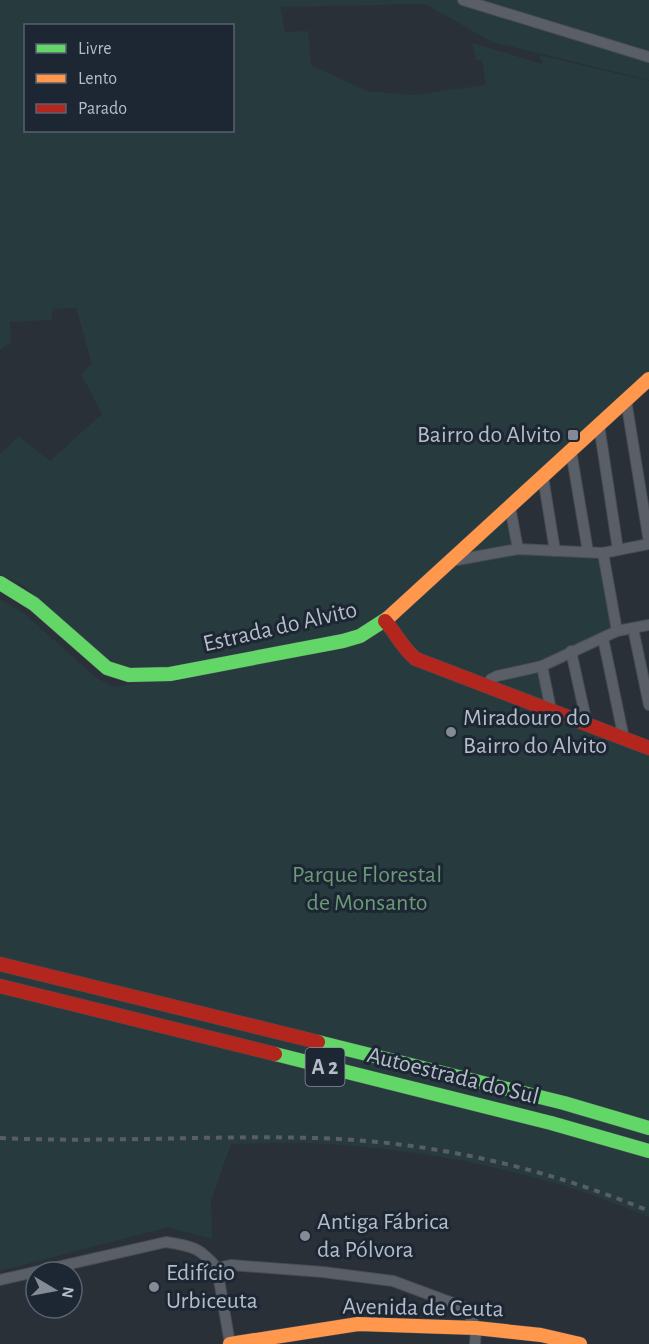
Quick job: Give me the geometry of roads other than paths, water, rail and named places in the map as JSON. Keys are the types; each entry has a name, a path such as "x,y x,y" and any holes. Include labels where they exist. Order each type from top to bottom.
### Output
{"main road":[{"name":"Estrada do Alvito","path":"0,582 34,604 107,668 129,675 170,674 360,636 385,621 649,379"},
{"path":"385,621 398,635 405,650 412,656 649,748"},
{"name":"Autoestrada do Sul","path":"0,964 564,1103 649,1128"},
{"name":"Autoestrada do Sul","path":"0,986 551,1123 649,1151"},
{"name":"Avenida de Ceuta","path":"230,1344 358,1324 476,1328 541,1335 580,1344"}],"street":[{"path":"463,0 649,57"},
{"path":"453,558 457,560 518,549 603,553 649,543 626,400"},
{"path":"599,425 618,550"},
{"path":"571,451 588,552"},
{"path":"543,477 555,551"},
{"path":"510,507 518,549"},
{"path":"603,553 617,631"},
{"path":"487,686 491,679 497,676 542,666 617,631 649,625"},
{"path":"633,628 649,705"},
{"path":"603,638 624,739"},
{"path":"571,651 587,724"},
{"path":"542,666 551,710"},
{"path":"0,1280 166,1242 188,1245 204,1253 217,1268 230,1344"},
{"path":"217,1268 231,1265 323,1272 393,1281 466,1308 476,1328 475,1344"}],"railway":[{"path":"0,1138 78,1140 275,1137 400,1144 527,1169 609,1195 649,1211"}],"place":[{"name":"Bairro do Alvito","path":"573,435"},
{"name":"Miradouro do Bairro do Alvito","path":"451,732"},
{"name":"Antiga Fábrica da Pólvora","path":"305,1236"},
{"name":"Edifício Urbiceuta","path":"154,1287"}],"park label":[{"name":"Parque Florestal de Monsanto","path":"367,889"}]}
